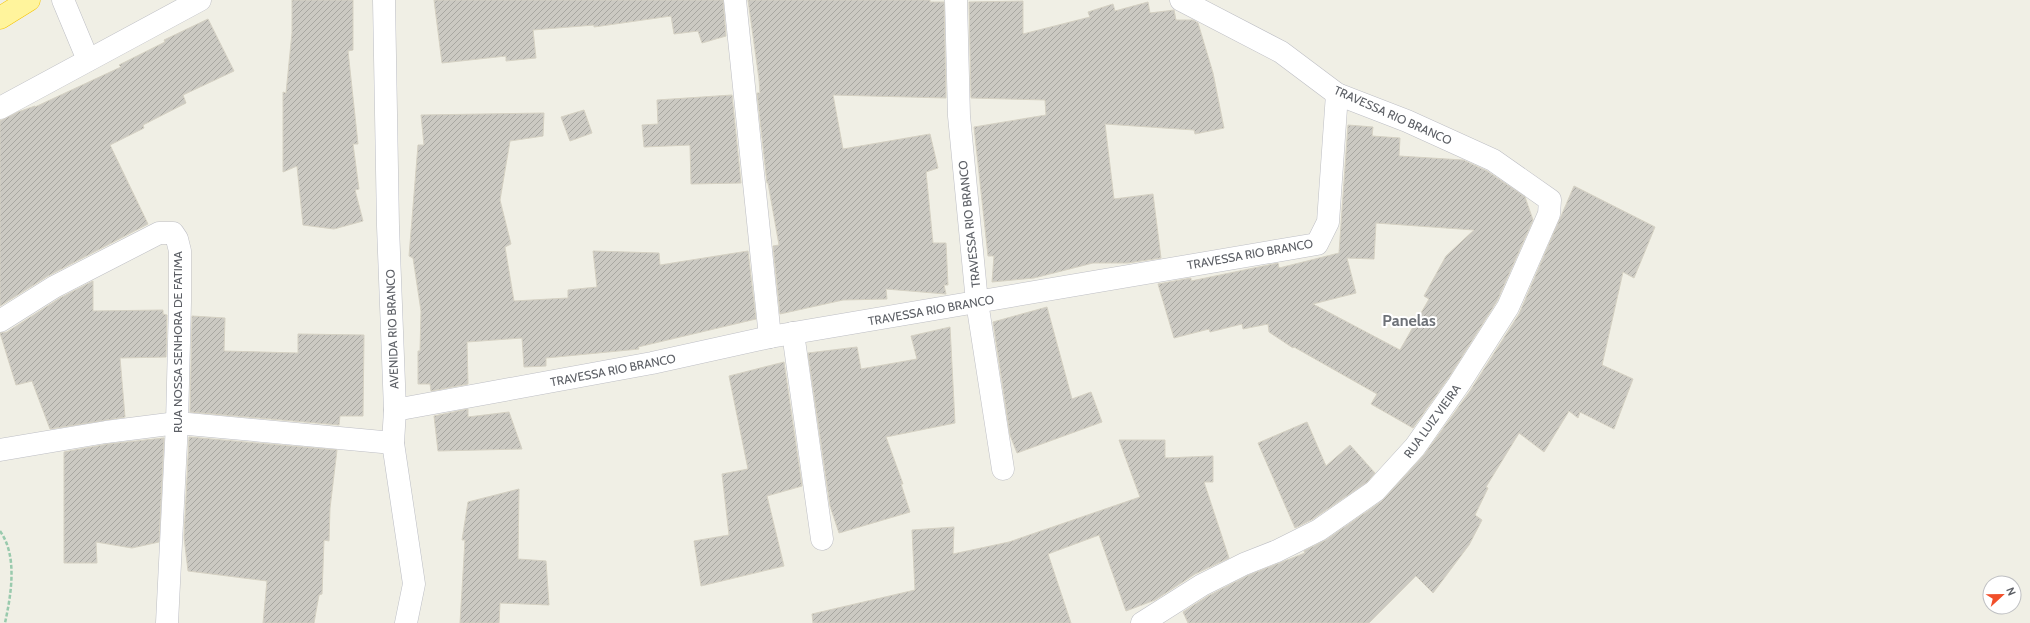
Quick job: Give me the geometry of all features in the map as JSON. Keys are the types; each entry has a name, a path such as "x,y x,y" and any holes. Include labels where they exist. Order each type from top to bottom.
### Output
{"highway":[{"path":"0,18 29,0"}],"street":[{"path":"63,0 88,60"},
{"path":"0,108 200,0"},
{"path":"384,0 384,34"},
{"path":"384,34 391,0"},
{"path":"735,0 770,337"},
{"name":"TRAVESSA RIO BRANCO","path":"956,0 959,116 977,302 1002,469"},
{"name":"TRAVESSA RIO BRANCO","path":"1181,0 1281,52 1337,94 1407,121 1493,160 1550,200 1549,214"},
{"name":"AVENIDA RIO BRANCO","path":"384,34 388,226 396,410 393,444 414,584 406,623"},
{"name":"TRAVESSA RIO BRANCO","path":"396,410 652,363 770,337 1317,244 1328,222 1337,94"},
{"name":"RUA LUIZ VIEIRA","path":"1142,623 1202,585 1319,530 1375,492 1415,447 1459,384 1508,307 1549,214"},
{"name":"RUA NOSSA SENHORA DE FATIMA","path":"0,321 54,287 159,233 172,233 177,239 180,251 177,423 167,623"},
{"path":"793,333 822,539"},
{"path":"0,450 106,432 177,423 393,444"}],"path":[{"path":"0,532 7,541 12,587 5,623"}],"building":[{"path":"292,0 353,0 353,50 348,51 358,144 353,144 359,189 355,190 363,221 334,229 303,225 297,166 283,172 283,92 286,93 292,33"},
{"path":"434,0 723,0 726,36 702,43 698,31 674,34 671,16 594,27 594,25 533,30 536,58 506,61 506,56 442,63"},
{"path":"748,0 930,0 930,2 944,2 946,98 833,95 843,149 930,134 938,168 926,172 933,243 946,243 948,285 944,285 946,294 886,289 887,299 843,300 780,314 773,246 779,245 767,183 757,93 760,93 759,79"},
{"path":"1023,1 1023,34 1090,17 1088,12 1113,4 1115,11 1148,2 1150,13 1174,10 1176,20 1193,20 1198,23 1213,73 1224,128 1195,134 1194,130 1105,124 1114,199 1153,194 1161,258 1128,263 1093,263 1034,278 992,282 994,256 988,256 974,127 1046,115 1045,100 971,98 969,2"},
{"path":"208,19 234,71 183,95 186,103 143,125 144,128 110,145 148,224 48,276 0,306 0,121 18,112 35,107 121,67 119,65 165,42 164,40"},
{"path":"732,95 741,183 691,184 690,145 644,147 642,125 658,124 657,100"},
{"path":"584,110 592,133 570,141 561,117"},
{"path":"544,113 543,136 510,141 500,200 511,244 505,247 514,301 568,298 568,290 597,287 593,251 659,253 660,265 748,251 756,319 638,347 639,349 546,358 546,366 524,367 522,338 467,342 468,384 431,391 430,384 418,384 418,351 420,351 421,311 413,258 409,256 418,145 424,145 421,115"},
{"path":"1348,125 1373,127 1372,136 1400,138 1399,156 1463,160 1487,171 1525,197 1533,220 1497,301 1449,377 1413,428 1371,404 1377,394 1294,347 1293,348 1269,332 1268,324 1243,329 1242,324 1210,332 1209,329 1174,338 1158,284 1191,278 1191,281 1278,263 1279,268 1339,253","holes":["1376,223 1474,230 1446,256 1424,296 1429,299 1400,350 1313,304 1356,293 1347,258 1374,259"]},
{"path":"1574,186 1655,227 1634,278 1623,272 1602,365 1633,379 1614,429 1580,412 1578,418 1569,411 1544,452 1519,433 1486,487 1488,488 1475,515 1482,520 1469,545 1433,593 1416,576 1369,623 1188,623 1183,612 1208,596 1249,575 1305,553 1304,551 1326,540 1382,501 1424,455 1470,391 1519,314"},
{"path":"93,281 93,311 163,310 163,314 167,315 166,357 120,358 125,417 50,429 32,381 16,385 0,333 7,332 60,298"},
{"path":"1047,307 1072,399 1091,392 1102,422 1017,453 1010,435 993,322"},
{"path":"192,316 225,318 224,351 298,353 298,334 364,335 363,416 340,416 339,425 190,412"},
{"path":"950,327 955,423 886,437 903,484 901,484 910,512 839,533 830,506 808,353 857,347 861,369 917,359 911,336"},
{"path":"784,362 802,486 767,496 784,566 701,586 694,541 729,535 722,474 748,469 729,376"},
{"path":"468,409 468,417 509,412 522,449 438,451 434,416"},
{"path":"1307,422 1326,466 1350,445 1375,473 1367,482 1313,519 1295,528 1258,443"},
{"path":"189,437 337,450 330,508 329,541 324,540 322,594 319,595 314,623 263,623 267,581 188,571 184,537"},
{"path":"164,438 159,542 132,548 96,542 97,563 64,563 64,452 108,444"},
{"path":"1119,440 1165,440 1165,458 1213,456 1213,482 1204,482 1229,558 1195,574 1155,600 1126,611 1099,535 1048,554 1071,623 813,623 812,614 915,590 912,530 954,527 953,554 1009,542 1140,497"},
{"path":"519,489 518,559 546,561 549,605 500,603 499,623 460,623 465,540 462,540 468,502"}],"district":[{"name":"Panelas","path":"1409,320"}]}
